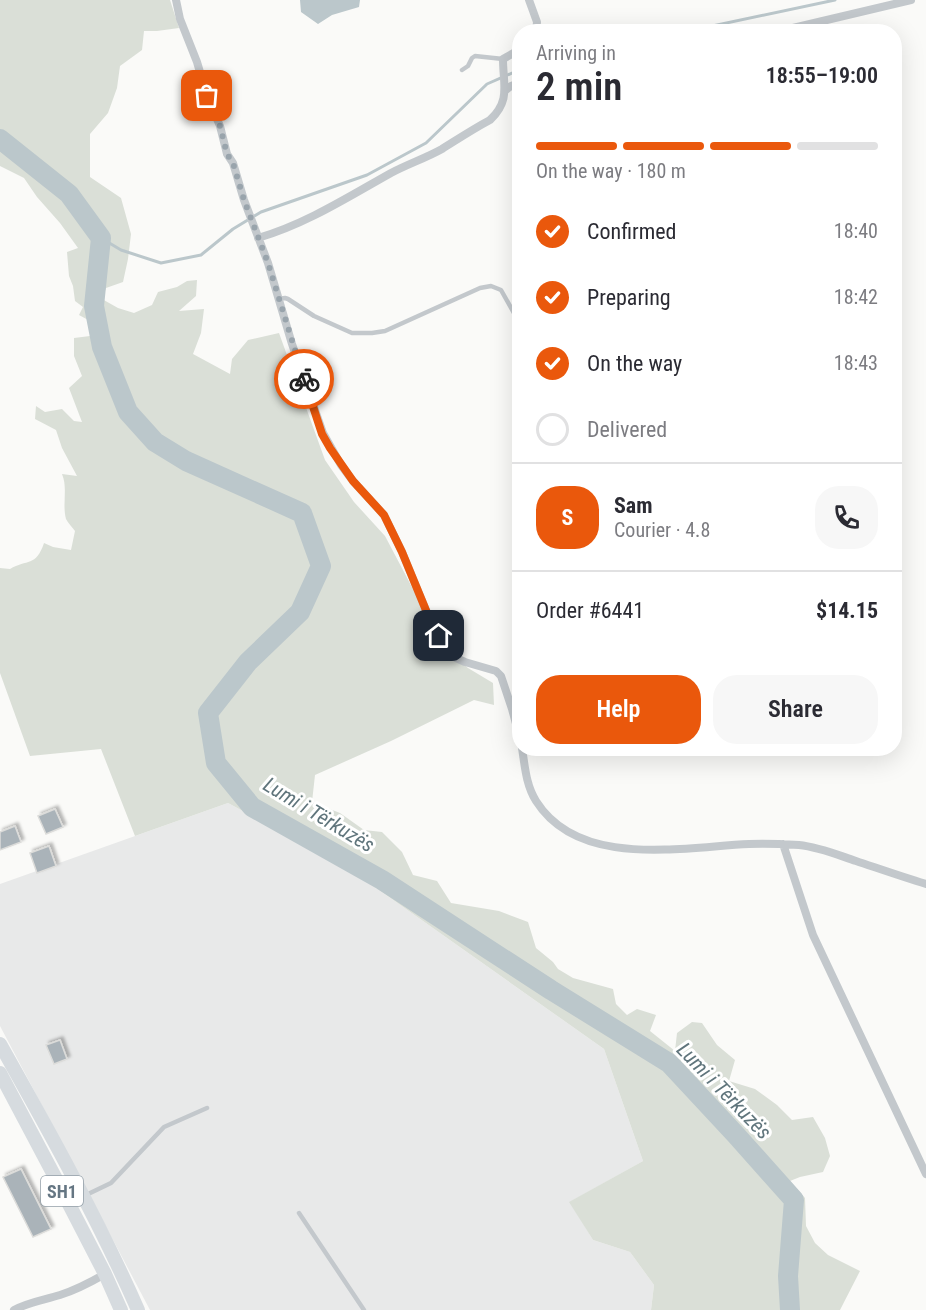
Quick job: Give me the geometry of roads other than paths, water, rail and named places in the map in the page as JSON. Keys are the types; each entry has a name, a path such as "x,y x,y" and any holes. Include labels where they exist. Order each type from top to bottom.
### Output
{"main road":[{"name":"SH1","path":"0,1044 119,1266 138,1310"},
{"name":"SH1","path":"0,1072 4,1088 105,1274 122,1310"}],"street":[{"path":"176,0 180,19 220,126 227,154 233,163 244,200 268,263 322,434 353,481 384,515 439,636 456,658 496,670 501,676 512,708"},
{"path":"529,0 537,24"},
{"path":"810,24 911,0"},
{"path":"258,238 302,222 490,120 504,100 503,64 512,56"},
{"path":"505,86 512,86"},
{"path":"523,756 527,782 535,801 549,817 562,829 602,845 653,850 751,844 803,845 926,884"},
{"path":"783,844 813,935 926,1174"},
{"path":"14,1310 34,1301 61,1295 105,1274"}],"lane":[{"path":"462,70 468,66 474,56 503,64"},
{"path":"278,300 288,299 314,316 352,333 385,331 480,288 491,286 501,290 512,310"},
{"path":"83,1197 111,1183 164,1127 207,1108"},
{"path":"299,1213 363,1310"}],"waterway":[{"path":"722,24 835,0"},
{"path":"101,238 121,250 161,263 201,255 233,229 261,212 367,175 426,143 487,84 512,73"},
{"name":"Lumi i Tërkuzës","path":"0,139 69,194 101,238 94,306 102,347 128,412 155,442 186,461 302,513 321,566 300,612 248,662 208,713 216,763 252,807 382,880 551,990 669,1063 794,1200 788,1276 790,1310"}]}
